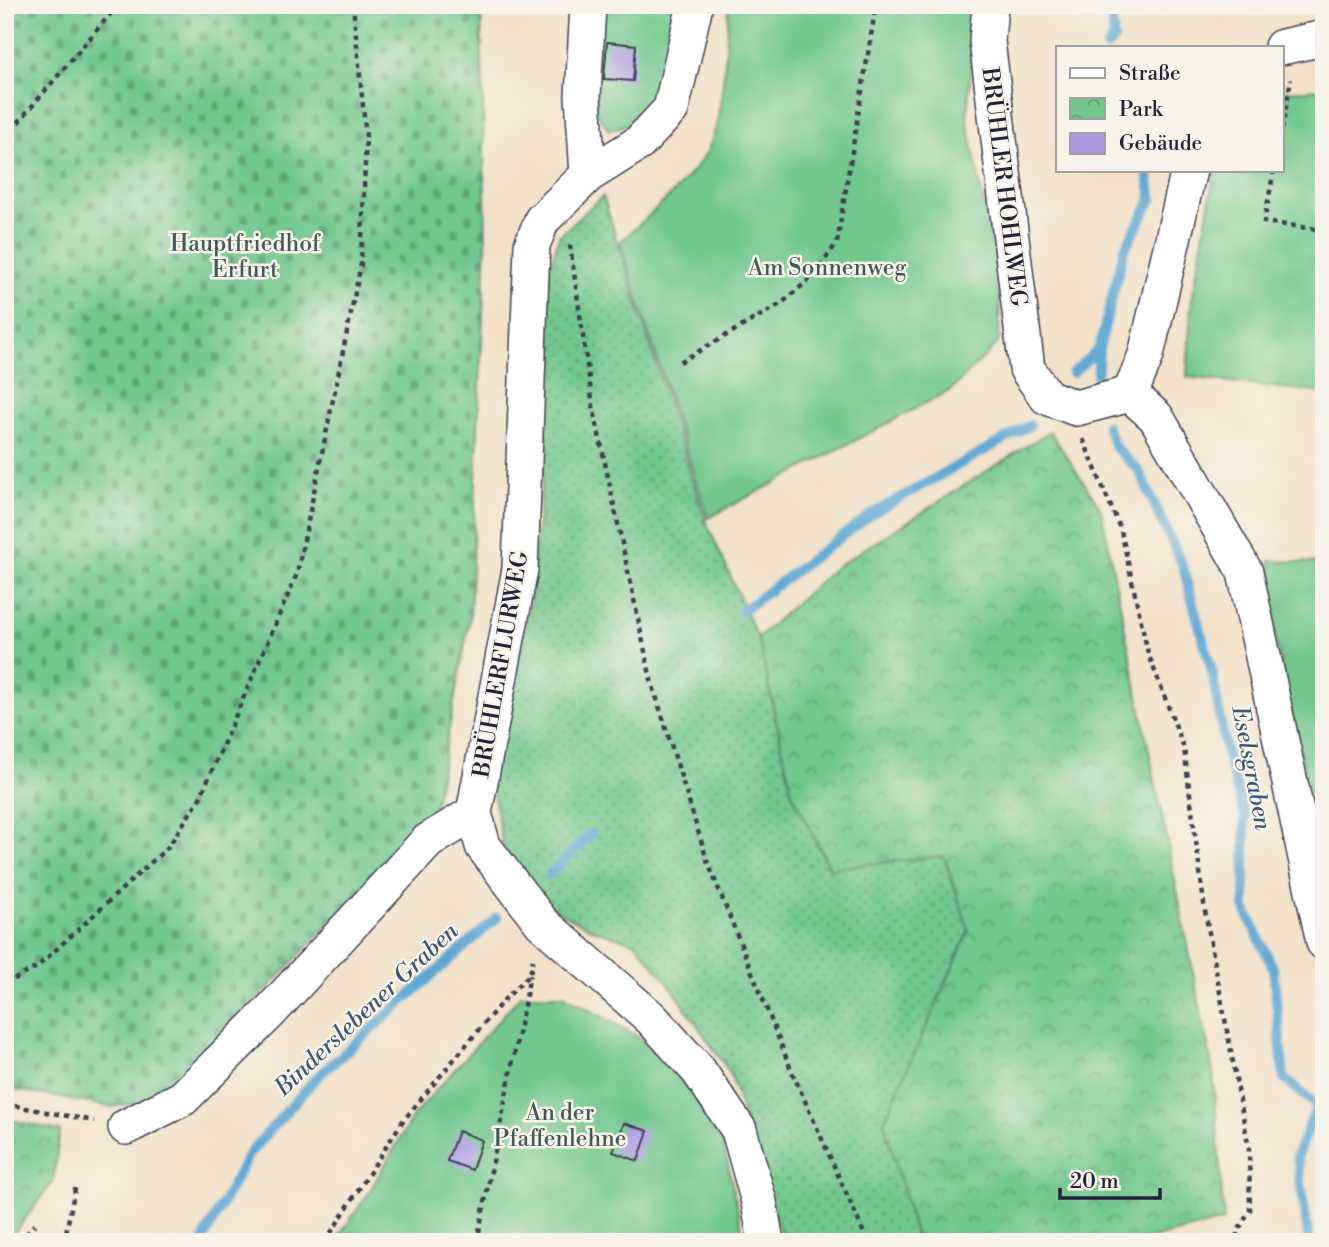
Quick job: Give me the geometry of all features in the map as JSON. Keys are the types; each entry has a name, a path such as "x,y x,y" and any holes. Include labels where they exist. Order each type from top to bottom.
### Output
{"street":[{"path":"588,175 583,96 589,5"},
{"name":"BRÜHLERFLURWEG","path":"695,5 671,109 639,143 588,175 565,201 542,220 532,245 520,569 474,813 483,845 542,923 651,1018 698,1070 739,1130 760,1202 766,1242"},
{"name":"BRÜHLER HOHLWEG","path":"990,5 987,41 1027,369 1047,397 1076,408"},
{"path":"1130,394 1146,355 1189,172"},
{"path":"1076,408 1130,394"},
{"path":"1130,394 1156,417 1245,572 1324,942"},
{"path":"126,1127 183,1098 268,1014 428,841 474,813"}],"path":[{"path":"5,138 118,5"},
{"path":"5,984 37,967 168,847 200,798 297,574 361,264 366,137 352,5"},
{"path":"680,362 782,303 812,277 836,243 876,5"},
{"path":"1284,121 1301,43"},
{"path":"1274,172 1264,222 1324,230"},
{"path":"565,201 593,406 651,680 707,860 792,1072 868,1242"},
{"path":"1076,408 1082,438 1121,531 1148,653 1184,748 1205,911 1249,1149 1250,1210 1237,1233 1236,1242"},
{"path":"477,1242 542,923"},
{"path":"325,1242 402,1122 502,1002 530,974"},
{"path":"5,1104 126,1127"},
{"path":"64,1242 76,1184"},
{"path":"20,1242 35,1224"}],"green space":[{"name":"Hauptfriedhof Erfurt","path":"5,5 481,5 486,244 470,618 433,814 199,1061 144,1102 111,1107 5,1088"},
{"path":"599,5 676,5 659,94 634,123 609,130 595,111"},
{"name":"Am Sonnenweg","path":"729,5 976,5 967,119 1000,283 999,342 951,390 708,518 620,242 677,189 706,153 712,140 720,103"},
{"path":"1324,89 1324,393 1187,377 1191,305 1215,172 1284,172 1284,91"},
{"path":"603,196 706,521 759,641 792,793 829,868 945,856 969,931 884,1121 917,1242 783,1242 730,1073 672,988 636,943 592,929 543,904 503,848 491,781 529,608 546,447 546,283 559,236"},
{"path":"1050,431 1101,509 1213,1072 1224,1221 1138,1242 917,1242 884,1121 969,931 944,856 830,868 792,793 758,637 836,567"},
{"path":"1270,561 1324,563 1324,867 1276,643"},
{"name":"An der Pfaffenlehne","path":"521,995 563,995 637,1036 671,1065 721,1134 745,1242 335,1242 368,1194 413,1116"},
{"path":"5,1119 60,1131 53,1182 7,1242"}],"building":[{"path":"607,42 636,45 633,81 604,79"},
{"path":"624,1123 648,1131 638,1161 613,1152"},
{"path":"458,1131 482,1140 472,1170 447,1161"}],"waterway":[{"name":"Eselsgraben","path":"1108,46 1114,39 1110,5"},
{"name":"Eselsgraben","path":"1097,379 1099,349 1124,250 1152,199 1147,172"},
{"name":"Binderslebener Graben","path":"1072,373 1099,349"},
{"name":"Binderslebener Graben","path":"742,611 873,513 1030,425"},
{"name":"Eselsgraben","path":"1107,426 1115,447 1139,471 1182,564 1212,671 1226,752 1245,817 1245,909 1273,968 1284,1078 1317,1106 1297,1155 1309,1242"},
{"name":"Binderslebener Graben","path":"549,875 591,834"},
{"name":"Binderslebener Graben","path":"202,1242 249,1154 314,1080 497,918"}]}
